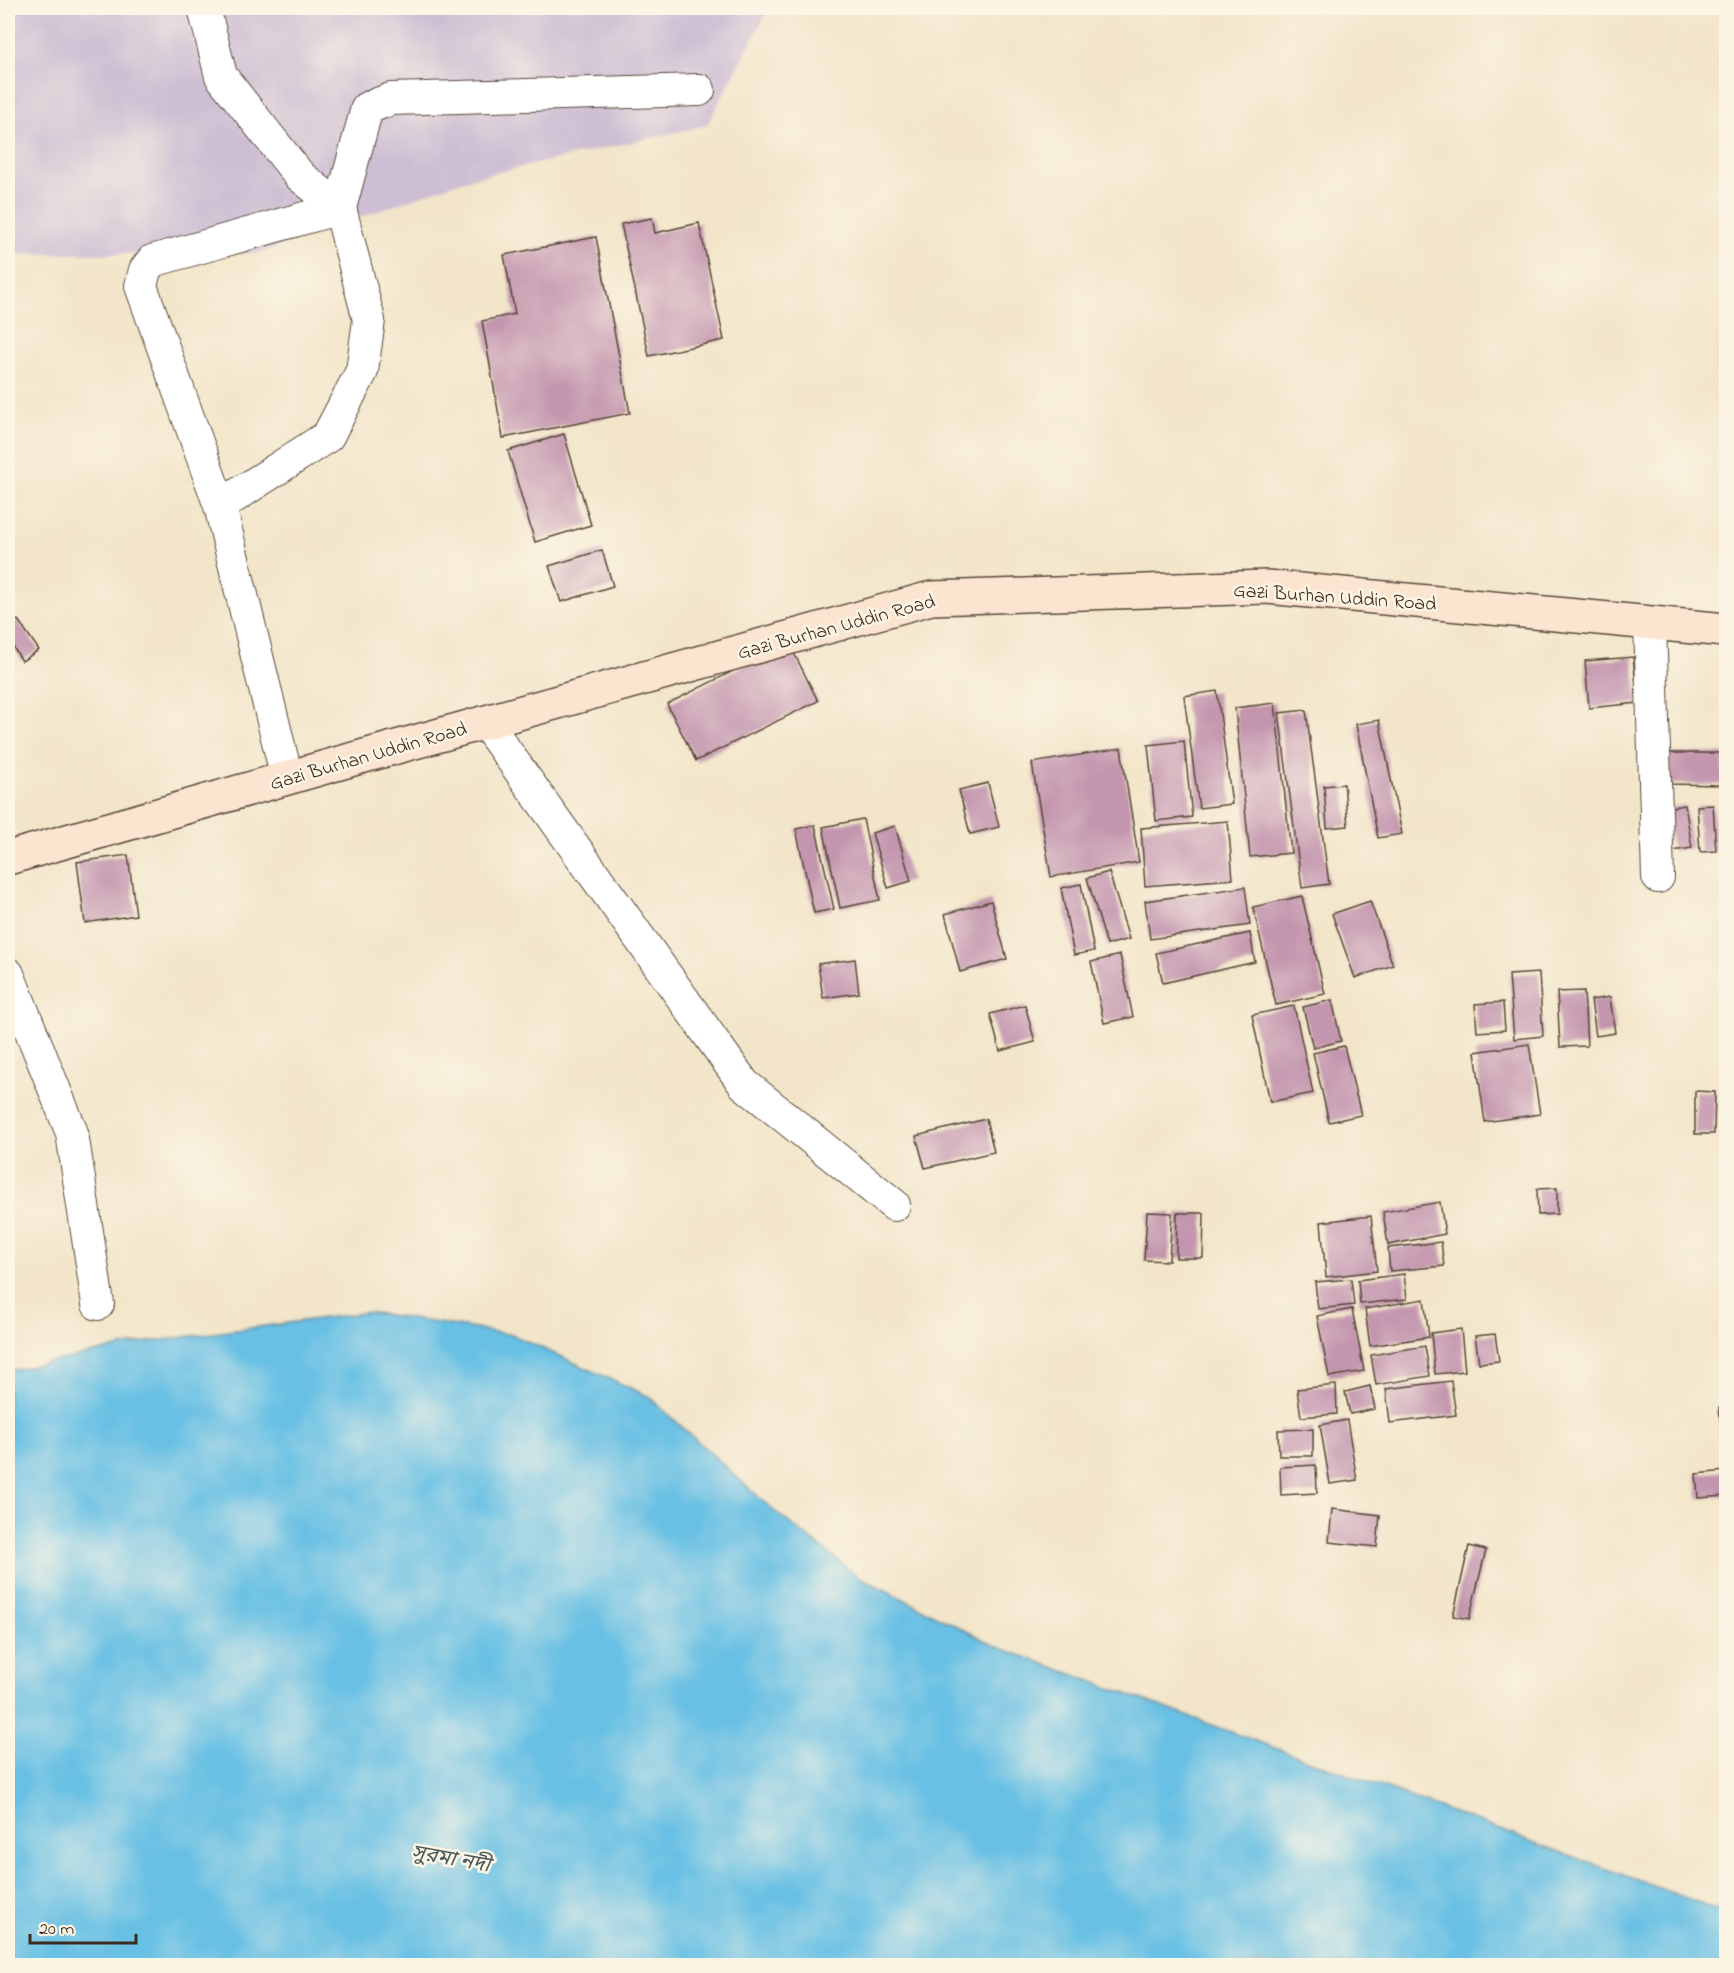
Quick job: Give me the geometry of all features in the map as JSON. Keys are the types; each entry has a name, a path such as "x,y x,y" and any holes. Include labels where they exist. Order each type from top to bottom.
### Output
{"street":[{"path":"204,8 221,76 300,176 340,208"},
{"path":"220,506 328,436 362,371 369,320 340,208 368,108 391,99 699,90"},
{"path":"287,778 220,506 141,286 145,270 152,261 340,208"},
{"name":"Gazi Burhan Uddin Road","path":"8,858 931,598 1267,587 1726,630"},
{"path":"1650,623 1658,877"},
{"path":"485,722 744,1084 894,1205"},
{"path":"8,974 72,1133 98,1304"}],"shaded area":[{"path":"8,8 767,8 767,12 707,125 465,180 260,253 8,254"}],"water":[{"name":"সুরমা নদী","path":"369,1312 513,1335 648,1396 773,1510 858,1576 998,1647 1725,1912 1726,1965 8,1965 8,1371 140,1343"}],"building":[{"path":"652,218 655,233 699,223 724,340 649,356 621,224"},
{"path":"596,237 630,413 503,438 482,321 515,314 504,255"},
{"path":"564,434 591,525 535,542 508,451"},
{"path":"602,550 613,586 561,602 549,566"},
{"path":"18,620 39,650 22,661 8,639 8,627"},
{"path":"789,643 818,701 696,761 667,704"},
{"path":"1633,657 1638,703 1589,708 1585,661"},
{"path":"1217,691 1232,804 1199,808 1184,696"},
{"path":"1275,703 1291,853 1250,857 1235,708"},
{"path":"1306,710 1329,884 1302,888 1279,713"},
{"path":"1379,720 1402,834 1378,838 1356,724"},
{"path":"1184,741 1192,817 1156,821 1148,745"},
{"path":"1121,748 1139,862 1051,877 1032,763"},
{"path":"1668,753 1724,753 1723,785 1667,784"},
{"path":"988,783 999,827 970,834 959,790"},
{"path":"1344,784 1348,826 1327,828 1324,786"},
{"path":"1685,805 1692,848 1672,851 1666,808"},
{"path":"1713,805 1716,851 1700,852 1697,806"},
{"path":"863,819 880,900 840,908 823,827"},
{"path":"1228,821 1233,879 1145,886 1141,828"},
{"path":"815,825 834,909 814,913 796,829"},
{"path":"895,826 911,881 888,888 872,833"},
{"path":"128,855 136,915 85,923 77,862"},
{"path":"1109,872 1129,939 1107,945 1087,878"},
{"path":"1081,884 1094,951 1074,955 1061,888"},
{"path":"1245,887 1250,925 1150,939 1145,901"},
{"path":"1302,896 1325,994 1276,1005 1253,907"},
{"path":"991,901 1007,959 960,972 945,914"},
{"path":"1370,901 1393,965 1355,978 1332,914"},
{"path":"1250,933 1255,962 1163,983 1156,953"},
{"path":"1120,955 1133,1017 1104,1023 1091,962"},
{"path":"855,959 859,993 823,998 818,964"},
{"path":"1539,973 1543,1036 1514,1039 1509,975"},
{"path":"1584,991 1587,1046 1560,1047 1557,992"},
{"path":"1610,997 1615,1033 1596,1036 1591,1000"},
{"path":"1332,1000 1341,1041 1313,1048 1303,1007"},
{"path":"1503,1002 1505,1030 1477,1032 1475,1004"},
{"path":"1025,1005 1035,1042 1000,1051 990,1014"},
{"path":"1294,1006 1313,1093 1270,1102 1252,1015"},
{"path":"1529,1044 1540,1114 1485,1122 1475,1052"},
{"path":"1344,1046 1361,1115 1329,1122 1313,1053"},
{"path":"1695,1091 1715,1092 1714,1134 1695,1134"},
{"path":"986,1119 994,1152 925,1168 916,1136"},
{"path":"1557,1188 1557,1214 1538,1215 1537,1189"},
{"path":"1440,1202 1445,1234 1388,1245 1383,1212"},
{"path":"1147,1212 1172,1213 1169,1261 1144,1260"},
{"path":"1177,1213 1204,1213 1203,1258 1176,1258"},
{"path":"1371,1216 1377,1271 1326,1277 1321,1222"},
{"path":"1441,1242 1444,1266 1390,1271 1388,1248"},
{"path":"1404,1274 1407,1299 1360,1304 1358,1280"},
{"path":"1351,1279 1354,1305 1318,1309 1315,1282"},
{"path":"1424,1299 1429,1337 1370,1346 1365,1309"},
{"path":"1352,1309 1364,1371 1329,1377 1317,1316"},
{"path":"1461,1329 1465,1371 1435,1374 1431,1333"},
{"path":"1495,1334 1499,1361 1479,1363 1475,1336"},
{"path":"1425,1346 1430,1376 1376,1385 1371,1355"},
{"path":"1451,1381 1456,1415 1390,1423 1386,1389"},
{"path":"1336,1385 1337,1414 1301,1417 1297,1389"},
{"path":"1370,1386 1375,1409 1350,1414 1345,1392"},
{"path":"1719,1407 1726,1407 1726,1452 1723,1452"},
{"path":"1347,1420 1357,1480 1330,1484 1320,1425"},
{"path":"1313,1429 1313,1456 1279,1456 1278,1430"},
{"path":"1316,1465 1317,1493 1281,1495 1280,1467"},
{"path":"1726,1471 1726,1496 1698,1498 1696,1474"},
{"path":"1332,1509 1380,1515 1377,1547 1329,1542"},
{"path":"1469,1546 1486,1550 1469,1619 1453,1616"}]}
